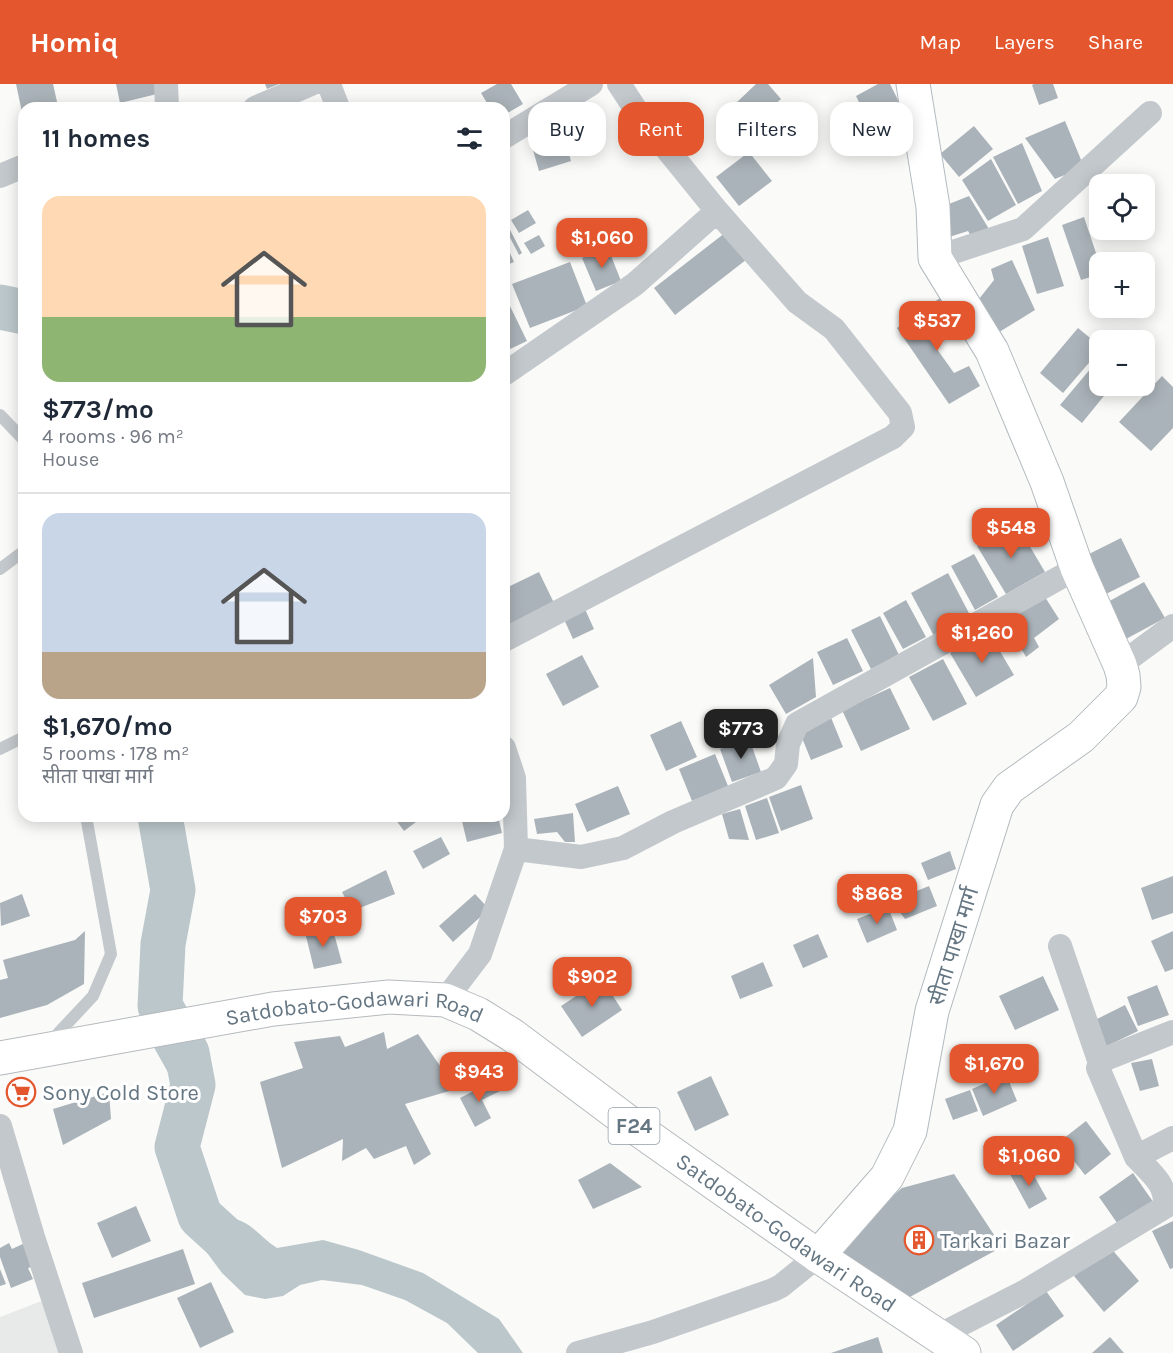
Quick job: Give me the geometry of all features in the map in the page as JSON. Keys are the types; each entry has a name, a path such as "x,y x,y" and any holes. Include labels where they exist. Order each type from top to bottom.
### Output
{"street":[{"path":"166,84 167,102"},
{"path":"269,102 311,84"},
{"path":"327,84 336,102"},
{"path":"510,133 591,84"},
{"path":"510,637 893,437 903,427 900,413 834,330 796,302 717,211 640,116 619,84"},
{"path":"913,84 933,207 935,258 992,351 1047,482 1077,568 1120,665 1173,626"},
{"path":"935,258 1023,229 1150,113"},
{"path":"0,176 18,168"},
{"path":"510,370 635,284 717,211"},
{"path":"516,849 581,857 623,848 673,822 776,778 786,764 788,744 797,724 1077,568"},
{"name":"सीता पाखा मार्ग","path":"818,1256 887,1177 910,1131 932,1011 997,805 1009,788 1081,737 1121,697 1124,675 1120,665"},
{"path":"445,1000 480,954 516,849 514,778 510,766"},
{"path":"951,1345 1024,1292 1165,1208 1164,1188 1136,1157 1099,1074 1100,1063 1060,946"},
{"name":"Satdobato-Godawari Road","path":"0,1058 273,1009 389,997 445,1000 478,1014 512,1035 639,1130 818,1256 951,1345"},
{"path":"1100,1063 1173,1032"},
{"path":"0,1126 70,1353"},
{"path":"1136,1157 1173,1138"},
{"path":"578,1353 653,1332 773,1290 782,1286 818,1256"}],"lane":[{"path":"0,415 18,434"},
{"path":"0,569 18,556"},
{"path":"0,749 18,740"},
{"path":"42,1050 93,996 111,954 87,822"}],"shaded area":[{"path":"185,1015 201,1077 198,1093 182,1131 180,1146 190,1190 202,1213 212,1219 241,1221 277,1248 323,1240 423,1273 499,1319 523,1353 478,1353 447,1323 405,1300 362,1285 322,1280 300,1285 283,1296 265,1299 245,1295 222,1273 185,1223 165,1156 166,1135 173,1101 170,1076 142,1026"},
{"path":"44,1300 61,1353 0,1353 0,1317"}],"building":[{"path":"16,84 53,84 57,102 20,102"},
{"path":"116,84 155,84 157,94 120,102"},
{"path":"265,84 279,84 267,89"},
{"path":"497,84 511,84 523,104 510,112 510,102 486,102 481,93"},
{"path":"756,84 768,84 781,99 778,102 737,102"},
{"path":"878,84 890,84 899,102 859,102 856,96"},
{"path":"1053,84 1058,98 1039,105 1032,85"},
{"path":"1065,121 1084,167 1055,179 1025,138"},
{"path":"974,126 993,149 959,177 940,154"},
{"path":"1022,143 1042,191 1018,204 993,157"},
{"path":"535,156 570,156 571,161 539,171"},
{"path":"744,156 752,156 772,181 739,206 716,177"},
{"path":"991,159 1016,205 988,221 962,180"},
{"path":"969,196 992,234 974,241 968,231 946,238 939,208"},
{"path":"528,210 536,223 519,233 511,220"},
{"path":"1084,217 1089,240 1092,240 1096,252 1089,252 1089,277 1081,280 1062,225"},
{"path":"730,229 751,256 675,315 654,288"},
{"path":"510,230 522,253 519,255 510,238"},
{"path":"539,235 545,246 531,254 524,243"},
{"path":"1048,237 1064,286 1037,294 1022,246"},
{"path":"608,248 621,281 596,291 582,258"},
{"path":"1012,260 1035,310 996,334 979,299 994,280 991,269"},
{"path":"570,262 587,306 530,328 512,284"},
{"path":"940,298 954,317 927,335 954,373 969,366 980,386 949,404 897,328"},
{"path":"510,306 527,341 510,349"},
{"path":"1078,328 1089,337 1089,363 1063,393 1040,373"},
{"path":"1089,371 1089,396 1104,396 1082,423 1060,405"},
{"path":"1162,376 1173,387 1173,428 1151,451 1119,422 1143,396 1155,396 1155,383"},
{"path":"1016,523 1045,572 1006,594 977,546"},
{"path":"1121,538 1140,577 1102,596 1083,557"},
{"path":"974,554 998,597 975,610 951,566"},
{"path":"539,572 554,603 510,624 510,586"},
{"path":"948,573 971,617 934,636 911,593"},
{"path":"1144,582 1165,618 1126,639 1106,603"},
{"path":"1045,597 1059,619 1034,638 1039,647 1026,657 1006,621"},
{"path":"906,600 926,637 903,649 883,613"},
{"path":"584,607 594,629 573,639 563,617"},
{"path":"880,616 899,655 871,669 851,630"},
{"path":"988,631 1014,675 976,697 950,653"},
{"path":"847,638 863,671 833,685 817,652"},
{"path":"582,655 599,687 563,706 546,674"},
{"path":"813,658 816,697 786,714 769,685"},
{"path":"943,659 967,704 933,721 909,677"},
{"path":"890,688 910,729 861,751 842,710"},
{"path":"830,715 843,747 811,760 798,728"},
{"path":"681,721 697,757 666,771 650,735"},
{"path":"749,738 761,772 732,782 720,749"},
{"path":"715,754 728,786 692,801 679,769"},
{"path":"801,785 813,819 781,831 769,797"},
{"path":"618,786 630,814 587,832 575,804"},
{"path":"767,798 779,833 756,840 745,806"},
{"path":"740,809 749,840 729,839 722,814"},
{"path":"573,813 575,842 565,842 557,832 537,834 534,819"},
{"path":"397,822 416,822 404,831"},
{"path":"462,822 499,822 502,833 467,842"},
{"path":"441,837 450,854 423,869 413,851"},
{"path":"950,851 956,869 928,880 921,863"},
{"path":"386,870 395,894 352,911 342,892"},
{"path":"1173,876 1173,913 1152,920 1141,888"},
{"path":"929,886 937,906 905,919 892,901"},
{"path":"22,894 30,916 1,926 0,903"},
{"path":"475,894 489,909 453,942 439,926"},
{"path":"888,907 897,930 867,943 857,919"},
{"path":"332,926 342,963 314,969 305,932"},
{"path":"85,931 84,984 47,1005 0,1018 0,980 8,978 3,960 75,940"},
{"path":"1173,931 1173,969 1165,972 1151,941"},
{"path":"818,934 828,957 803,968 793,945"},
{"path":"763,962 773,986 740,999 731,976"},
{"path":"1043,976 1059,1010 1015,1030 999,996"},
{"path":"602,979 622,1010 582,1037 561,1006"},
{"path":"1157,985 1169,1015 1138,1026 1127,997"},
{"path":"1125,1005 1138,1031 1105,1047 1093,1021"},
{"path":"384,1032 387,1049 418,1034 456,1089 405,1104 431,1154 414,1165 406,1146 374,1159 366,1148 342,1161 343,1139 282,1168 260,1082 303,1068 294,1042 340,1036 345,1047"},
{"path":"1152,1059 1159,1086 1140,1091 1131,1063"},
{"path":"1006,1074 1017,1101 983,1116 972,1089"},
{"path":"711,1076 729,1115 695,1131 677,1092"},
{"path":"495,1080 500,1091 482,1100 491,1118 475,1127 460,1098"},
{"path":"970,1090 978,1111 953,1120 945,1099"},
{"path":"109,1092 111,1119 63,1145 53,1109"},
{"path":"1086,1121 1111,1154 1085,1175 1059,1142"},
{"path":"610,1163 642,1187 593,1209 578,1180"},
{"path":"1028,1165 1047,1199 1029,1209 1010,1174"},
{"path":"1133,1173 1156,1206 1122,1230 1099,1197"},
{"name":"Tarkari Bazar","path":"954,1174 1002,1247 908,1298 834,1246 902,1188"},
{"path":"136,1206 151,1241 112,1258 97,1223"},
{"path":"1173,1221 1173,1268 1170,1269 1152,1231"},
{"path":"27,1242 34,1266 28,1268 33,1279 11,1288 0,1257 0,1248 9,1243 12,1249"},
{"path":"1109,1246 1139,1281 1104,1312 1074,1276"},
{"path":"183,1249 195,1284 94,1318 82,1283"},
{"path":"0,1269 6,1284 0,1286"},
{"path":"211,1282 234,1332 200,1348 177,1298"},
{"path":"1046,1291 1064,1316 1013,1351 996,1325"},
{"path":"878,1337 883,1353 831,1353"},
{"path":"1110,1337 1124,1353 1092,1353"}],"waterway":[{"path":"0,307 18,311"},
{"path":"161,822 173,890 163,944 160,1006 187,1053 193,1085 177,1147 200,1216 234,1247"}],"place":[{"name":"Sony Cold Store","path":"21,1092"},
{"name":"Tarkari Bazar","path":"919,1240"}]}
